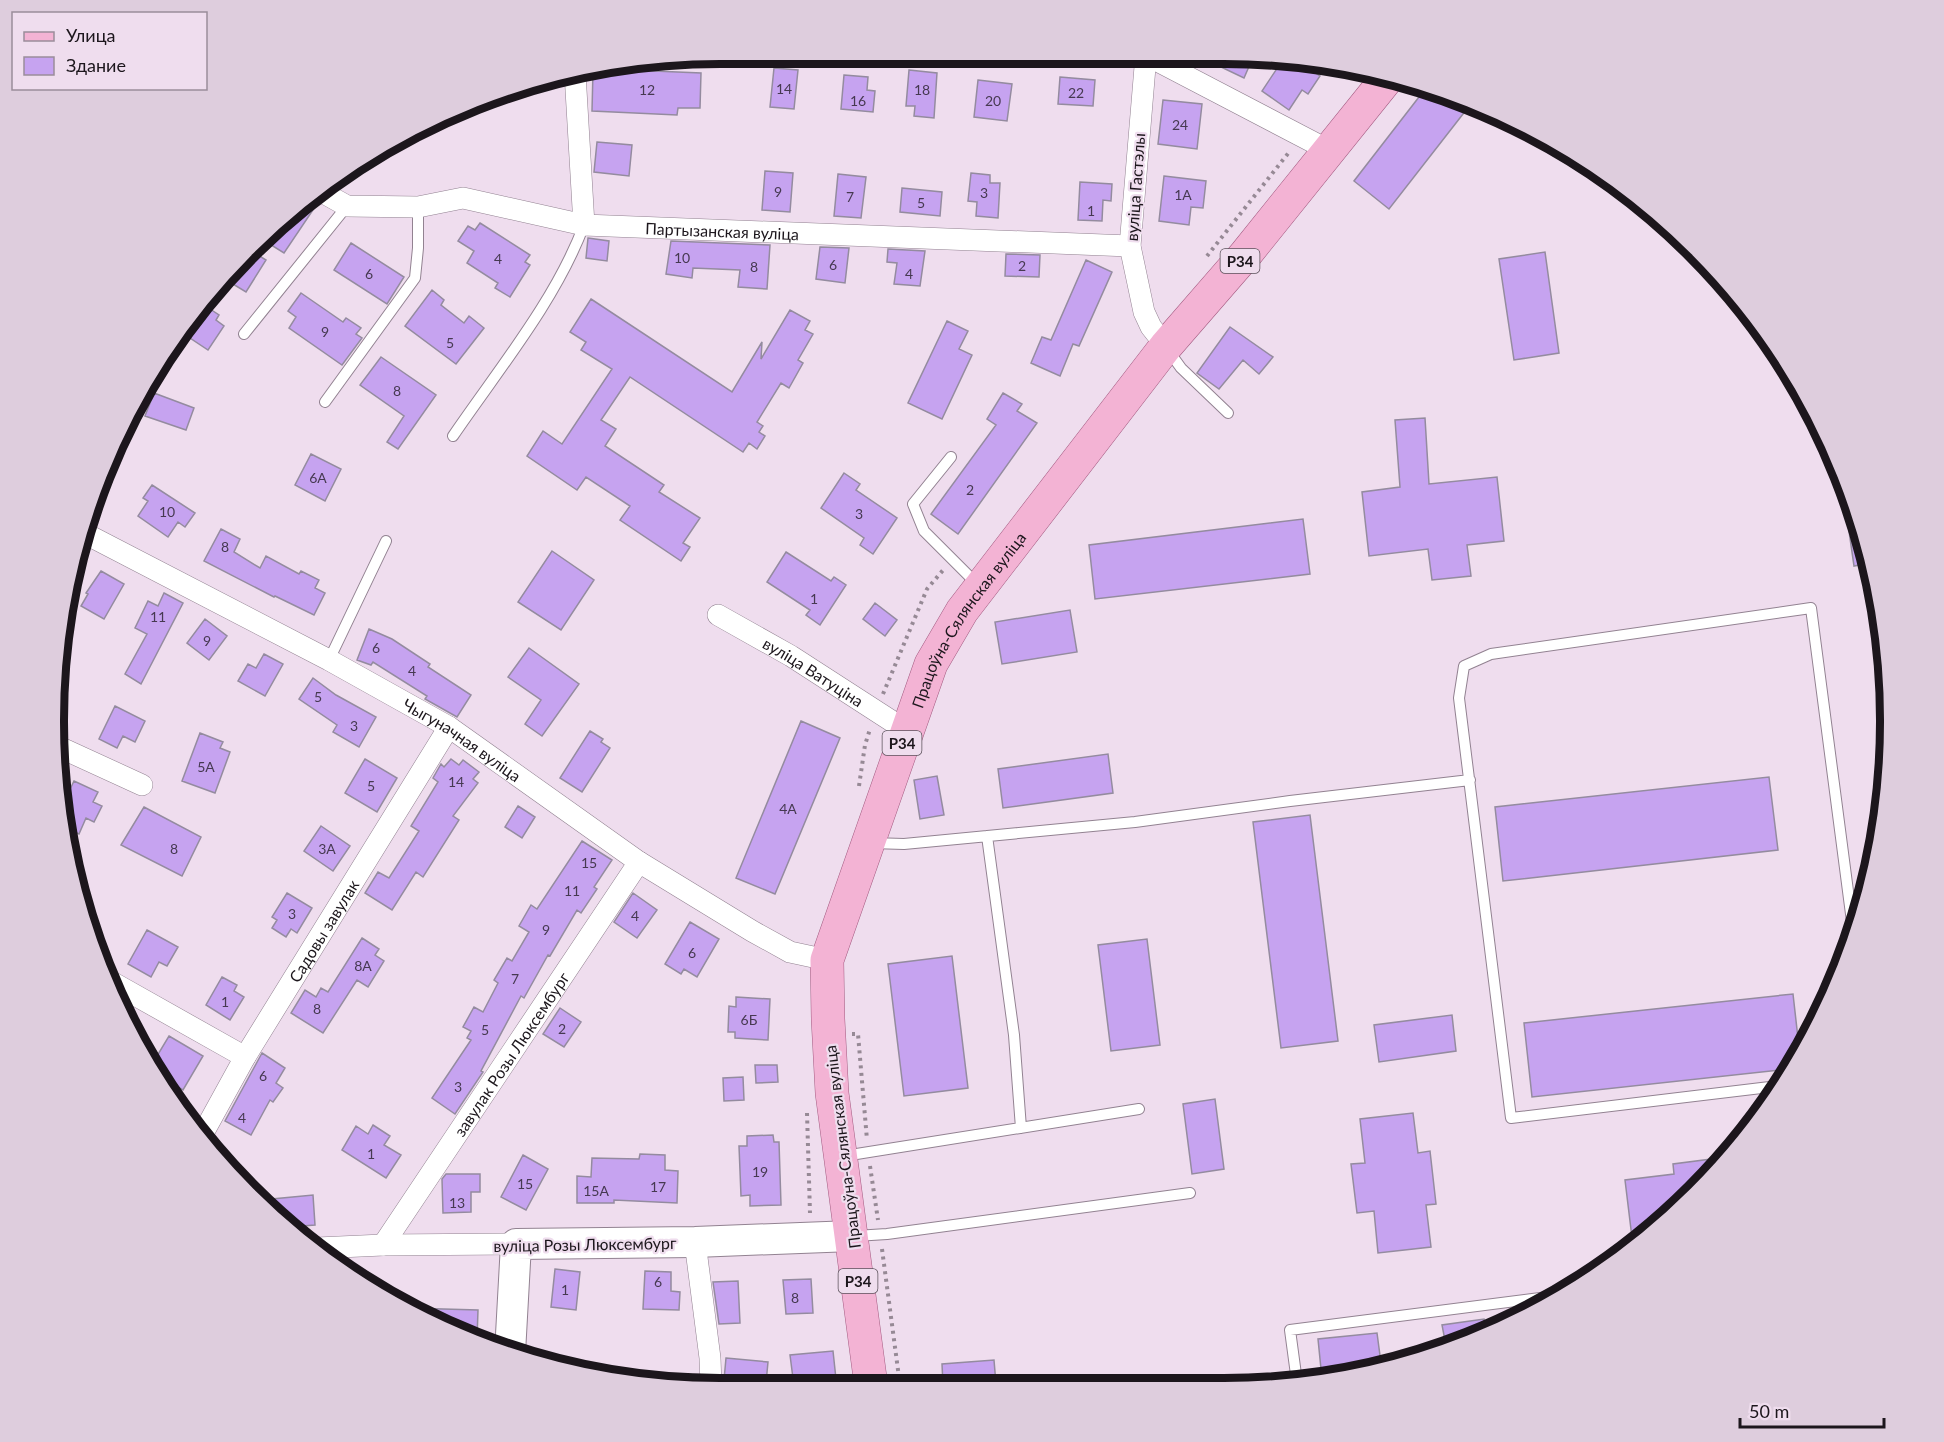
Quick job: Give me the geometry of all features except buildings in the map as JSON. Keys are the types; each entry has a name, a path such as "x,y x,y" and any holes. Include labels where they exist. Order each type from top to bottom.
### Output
{"main road":[{"name":"Працоўна-Сялянская вуліца","path":"871,1378 866,1235 854,1154 832,1093 827,960 931,664 962,611 980,587 1166,346 1245,255 1315,143 1380,84"}],"street":[{"name":"вуліца Гастэлы","path":"1145,64 1130,246 1144,312 1151,327 1166,346"},
{"path":"1163,64 1315,143"},
{"path":"575,81 584,225"},
{"name":"Партызанская вуліца","path":"328,195 347,206 418,207 463,198 584,225 1130,246"},
{"name":"Чыгуначная вуліца","path":"91,537 329,660 449,727 639,862 790,952 827,960"},
{"name":"вуліца Ватуціна","path":"717,615 791,656 907,731"},
{"name":"Садовы завулак","path":"206,1128 245,1057 449,727"},
{"path":"65,750 142,785"},
{"name":"завулак Розы Люксембург","path":"383,1245 639,862"},
{"path":"121,987 245,1057"},
{"name":"вуліца Розы Люксембург","path":"329,1247 695,1242 866,1235"},
{"path":"695,1242 711,1378"},
{"path":"511,1343 516,1244"}],"lane":[{"path":"244,334 347,206"},
{"path":"325,402 415,278 418,207"},
{"path":"453,436 554,290 575,249 584,225"},
{"path":"1166,346 1181,368 1228,412"},
{"path":"951,458 913,504 924,531 980,587"},
{"path":"329,660 386,541"},
{"path":"1768,1087 1511,1118 1459,698 1464,666 1491,654 1811,608 1851,911"},
{"path":"868,843 904,844 1135,822 1470,780"},
{"path":"987,836 1014,1035 1021,1128"},
{"path":"854,1154 1139,1109"},
{"path":"866,1235 1190,1193"},
{"path":"1296,1373 1290,1330 1528,1302"}],"path":[{"path":"1202,263 1315,143"},
{"path":"876,711 927,589 952,559"},
{"path":"843,1035 858,1034 854,1154 866,1235 898,1378"}]}
